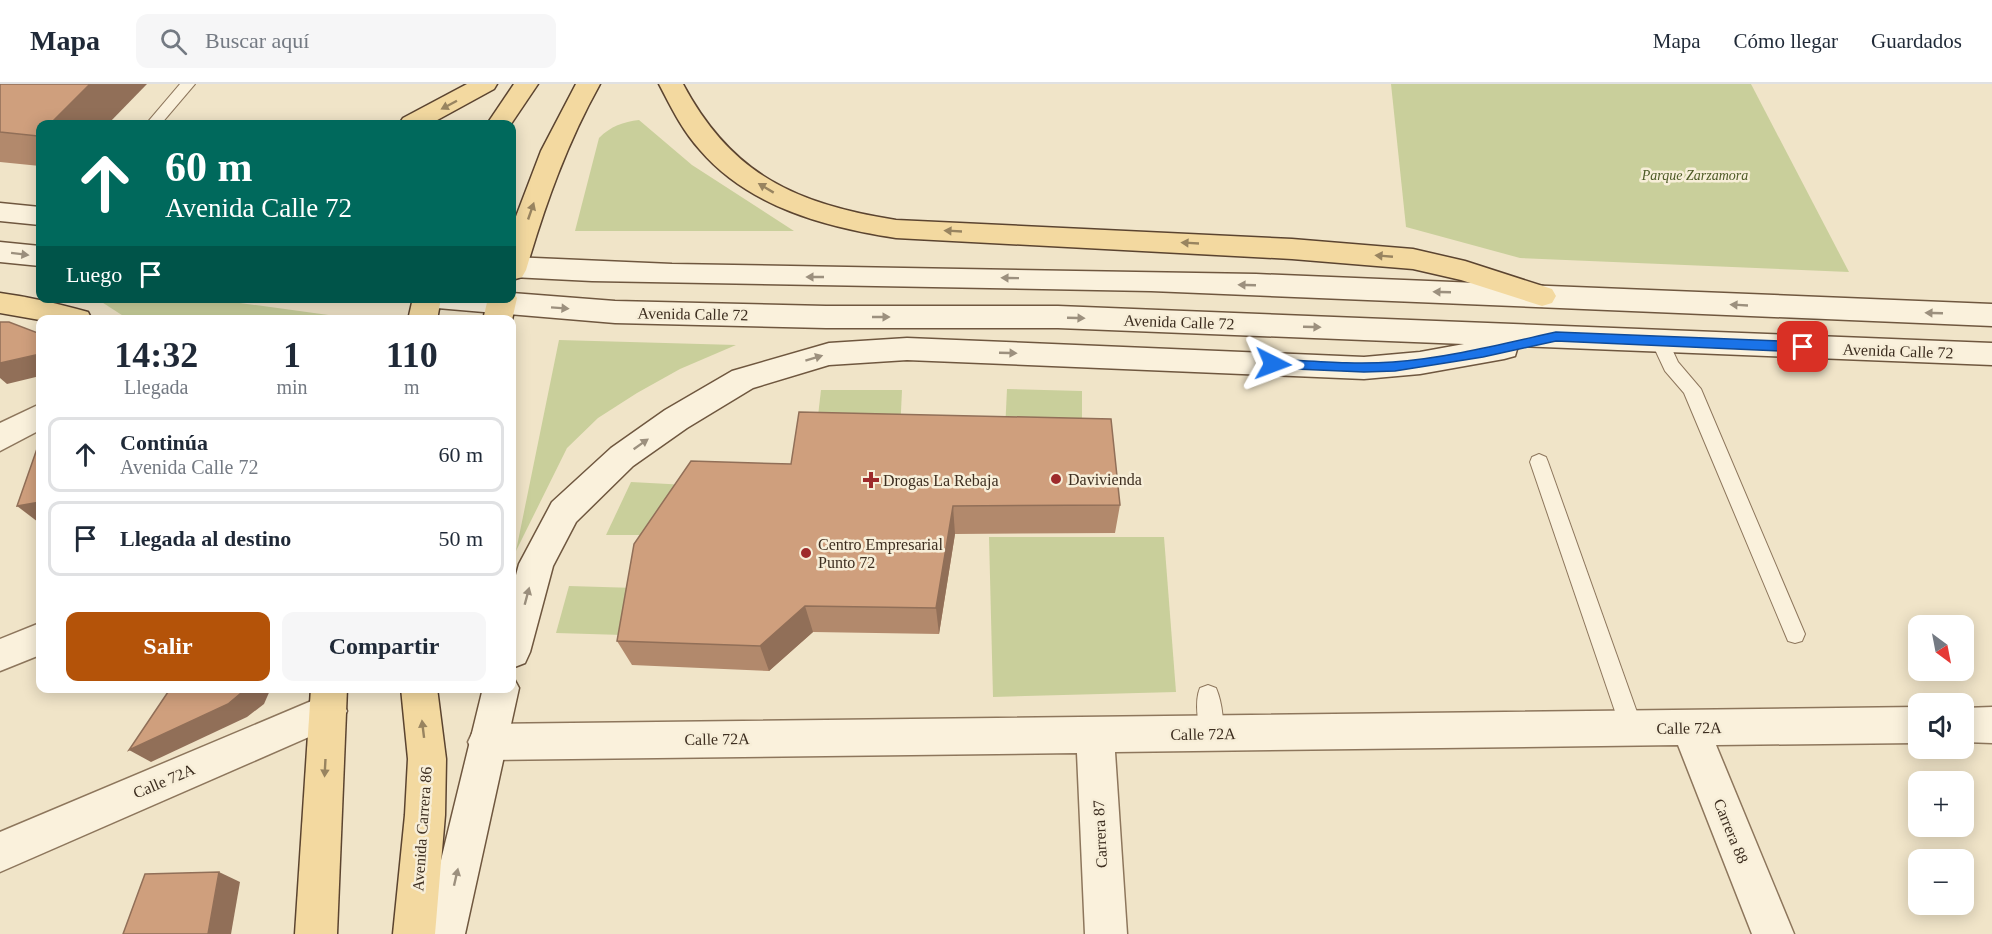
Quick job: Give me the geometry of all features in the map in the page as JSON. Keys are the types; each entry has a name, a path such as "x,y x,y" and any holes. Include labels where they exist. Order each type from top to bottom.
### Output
{"main road":[{"path":"419,120 485,84"},
{"path":"502,120 526,84"},
{"path":"516,256 548,162 567,120 588,84"},
{"path":"671,84 690,123 724,162 783,198 826,216 861,225 896,229 1292,249 1413,259 1465,271 1542,296"},
{"path":"0,212 36,216"},
{"path":"0,252 36,256"},
{"path":"516,268 664,275 937,276 1153,281 1992,315"},
{"name":"Avenida Calle 72","path":"472,303 500,307 615,312 826,317 1058,317 1992,354"},
{"path":"0,304 30,307 60,315"},
{"path":"516,637 536,564 564,512 622,458 676,420 743,379 829,354 907,348 1375,367 1420,363 1556,337"},
{"path":"0,438 36,418"},
{"path":"0,655 36,641"},
{"name":"Avenida Carrera 86","path":"414,934 425,815 426,770 418,693"},
{"path":"444,934 500,693"},
{"path":"316,934 328,700"},
{"name":"Calle 72A","path":"0,852 328,700"},
{"name":"Calle 72A","path":"487,742 1908,725"},
{"path":"1974,725 1992,725"},
{"name":"Carrera 88","path":"1690,728 1773,934"},
{"name":"Carrera 87","path":"1095,735 1106,934"}],"lane":[{"path":"156,120 188,84"},
{"path":"1660,341 1671,366 1692,389 1795,634"},
{"path":"1539,462 1632,729"},
{"path":"1208,695 1212,734"}],"green space":[{"name":"Parque Zarzamora","path":"1391,84 1751,84 1849,272 1520,258 1406,227"},
{"path":"639,120 692,165 794,231 575,231 599,138 618,125"},
{"path":"103,303 240,303 328,315 122,315"},
{"path":"559,340 736,345 680,369 598,418 567,448 516,551"},
{"path":"1007,389 1082,391 1082,433 1005,431"},
{"path":"821,390 902,390 900,433 816,433"},
{"path":"631,482 687,485 664,535 606,535"},
{"path":"989,537 1164,537 1176,692 993,697"},
{"path":"569,586 636,588 623,635 556,633"}],"building":[{"path":"0,84 90,84 54,120 36,120 36,136 0,132"},
{"path":"0,322 9,322 36,332 36,355 0,363"},
{"name":"Centro Empresarial Punto 72","path":"799,412 1111,419 1120,505 953,506 936,608 805,606 760,646 617,641 634,544 691,461 791,464"},
{"path":"36,452 36,503 17,506"},
{"path":"167,693 241,693 228,704 129,750"},
{"path":"219,872 208,934 123,934 145,874"}],"place":[{"name":"Davivienda","path":"1056,479"},
{"name":"Drogas La Rebaja","path":"871,480"},
{"name":"Centro Empresarial Punto 72","path":"806,553"}],"route":[{"path":"1273,364 1364,368 1395,366 1483,352 1556,337 1803,347"}]}
